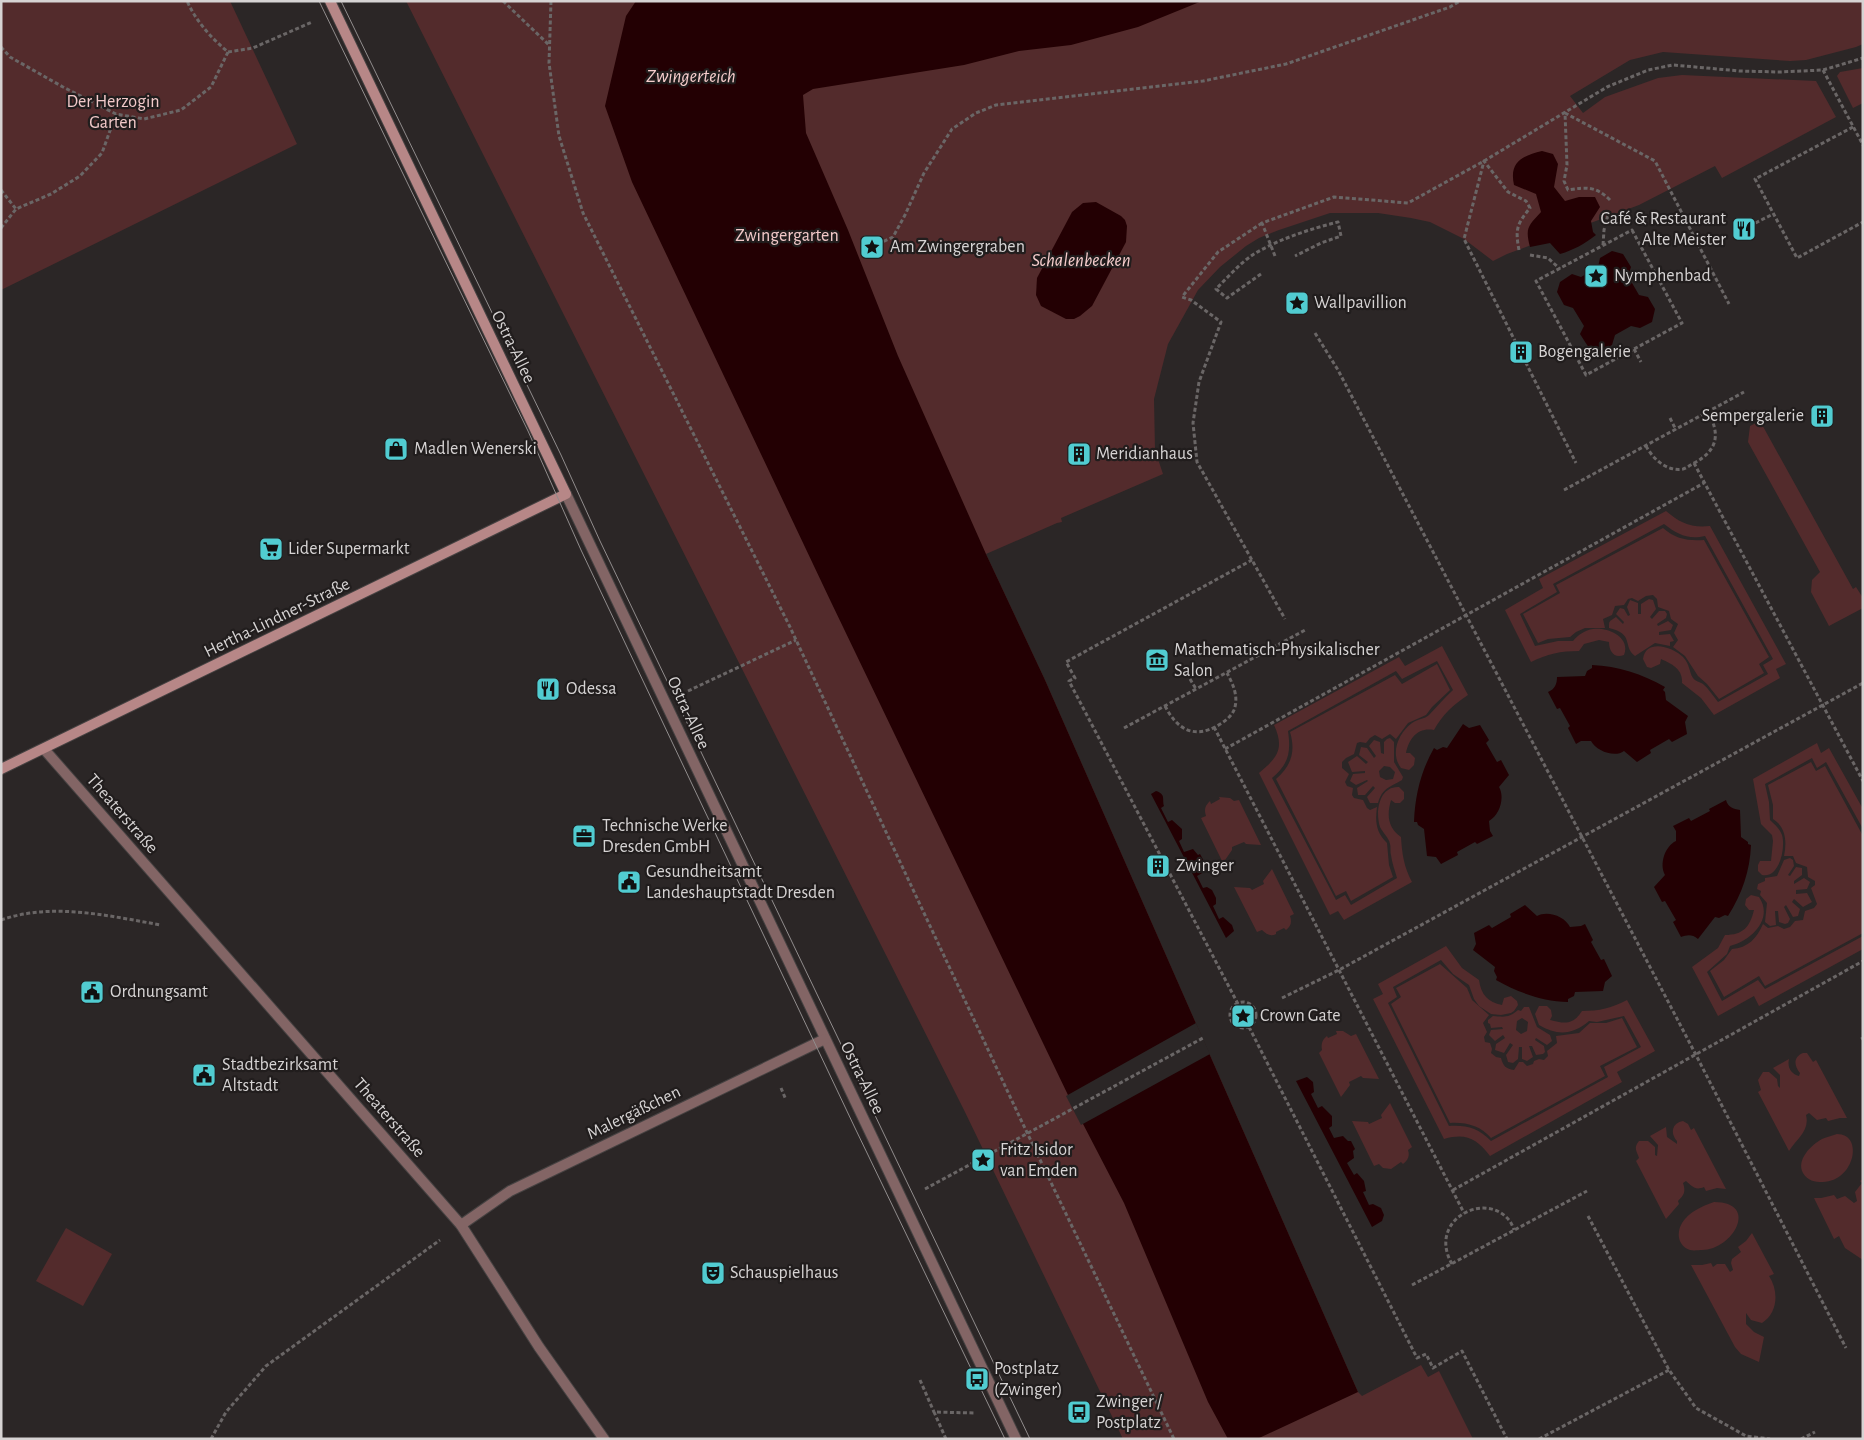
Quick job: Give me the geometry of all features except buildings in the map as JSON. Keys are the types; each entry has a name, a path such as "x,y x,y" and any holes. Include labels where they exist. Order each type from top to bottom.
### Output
{"street":[{"name":"Ostra-Allee","path":"330,1 1016,1439"},
{"name":"Hertha-Lindner-Straße","path":"1,769 566,494"},
{"name":"Theaterstraße","path":"44,749 461,1225 538,1347 604,1439"},
{"name":"Malergäßchen","path":"461,1225 510,1191 825,1039"}],"path":[{"path":"187,1 192,13 215,42 228,52 253,48 335,12"},
{"path":"504,1 550,45"},
{"path":"551,1 549,64 559,136 583,213 796,640 1028,1134 1174,1439"},
{"path":"872,247 893,237 924,173 952,129 976,113 996,105 1203,81 1286,64 1450,7 1460,1"},
{"path":"1,47 10,57 116,114 144,119 181,110 211,88 228,52"},
{"path":"1285,619 1198,462 1193,423 1199,382 1221,322 1191,300 1182,297 1218,252 1262,224 1334,197 1408,203 1484,161 1607,86 1648,70 1673,65 1740,71 1823,70 1863,58"},
{"path":"1823,70 1863,145"},
{"path":"1565,113 1567,165 1564,181 1568,190 1585,188 1602,192 1610,200"},
{"path":"1565,113 1655,161 1729,304"},
{"path":"1,228 16,209 51,194 80,176 102,153 116,114"},
{"path":"1853,127 1755,179 1797,258 1863,222"},
{"path":"1484,161 1508,192 1526,201 1530,208 1523,217 1516,233 1519,250"},
{"path":"1484,161 1464,239 1576,463"},
{"path":"1,190 16,209"},
{"path":"1744,229 1773,214"},
{"path":"1603,246 1604,230 1608,215"},
{"path":"1261,274 1227,298 1216,289 1253,255 1319,227 1338,222 1341,236 1294,256"},
{"path":"1262,224 1275,256"},
{"path":"1632,230 1682,323 1586,375 1536,282 1560,269 1632,230"},
{"path":"1530,255 1548,258 1560,269"},
{"path":"1315,333 1338,370 1696,1055 1846,1348"},
{"path":"1634,349 1641,362"},
{"path":"1564,490 1744,392"},
{"path":"1646,446 1652,456 1662,464 1673,468 1684,468 1704,458 1713,447 1715,433 1714,422 1708,412"},
{"path":"1670,418 1676,430"},
{"path":"1694,463 1863,781"},
{"path":"1225,749 1704,483"},
{"path":"1238,1004 1069,681 1075,678 1066,662 1252,560"},
{"path":"1124,728 1308,629"},
{"path":"665,702 796,640"},
{"path":"1165,706 1171,718 1182,727 1194,733 1204,732 1224,722 1234,710 1235,698 1233,684 1227,673"},
{"path":"1190,679 1196,689"},
{"path":"1282,998 1339,970 1863,683"},
{"path":"1214,727 1464,1213"},
{"path":"1,920 13,916 64,911 204,932"},
{"path":"1453,1190 1863,961"},
{"path":"1245,1002 1253,1006 1255,1010 1256,1017 1249,1027 1238,1028 1231,1020 1230,1012 1238,1004 1245,1002"},
{"path":"1249,1027 1417,1358 1426,1354 1433,1368 1462,1351 1507,1439"},
{"path":"903,1201 1203,1038"},
{"path":"1412,1285 1587,1191"},
{"path":"1452,1264 1446,1254 1447,1230 1456,1218 1464,1213 1474,1209 1487,1208 1499,1212 1509,1219 1514,1230"},
{"path":"1588,1216 1669,1370 1696,1408 1746,1436 1770,1439"},
{"path":"211,1439 226,1412 266,1366 461,1225"},
{"path":"1540,1439 1669,1370"},
{"path":"920,1380 946,1439"},
{"path":"934,1412 978,1413"},
{"path":"1800,1439 1815,1432"}],"green space":[{"name":"Der Herzogin Garten","path":"1,1 230,1 297,144 1,290"},
{"name":"Zwingergarten","path":"406,1 1863,1 1863,44 1856,47 1806,60 1790,61 1663,52 1630,60 1570,96 1583,113 1605,97 1658,78 1682,75 1816,81 1836,117 1722,178 1715,166 1639,205 1507,254 1493,261 1464,239 1430,222 1378,213 1330,213 1279,230 1259,238 1246,246 1220,267 1198,290 1168,344 1154,399 1155,450 1163,474 1061,518 1062,522 986,554 1045,680 1358,1392 1362,1396 1421,1365 1428,1377 1439,1371 1473,1439 1123,1439 964,1110"},
{"path":"1863,68 1863,103 1853,108 1837,76 1840,72"},
{"path":"1760,421 1853,589 1856,587 1863,598 1863,608 1829,626 1811,592 1812,580 1820,572 1748,442 1750,426"},
{"path":"1666,511 1686,524 1710,526 1786,664 1776,669 1780,678 1714,715 1701,698 1682,683 1681,674 1676,668 1661,659 1660,664 1651,668 1647,667 1643,659 1645,652 1649,648 1660,646 1679,653 1688,665 1694,679 1703,684 1718,702 1768,674 1763,665 1773,659 1705,536 1688,537 1664,524 1553,584 1557,592 1520,614 1535,646 1558,641 1573,641 1584,632 1599,629 1617,634 1621,638 1624,643 1624,655 1615,655 1611,651 1609,642 1599,640 1584,644 1579,651 1554,654 1531,662 1505,610 1543,588 1539,579"},
{"path":"1663,528 1672,535 1682,538 1704,540 1769,657 1759,664 1764,673 1719,699 1698,676 1685,656 1673,647 1678,640 1674,633 1678,624 1671,619 1669,611 1658,607 1657,599 1653,595 1646,596 1638,601 1632,598 1628,599 1624,605 1615,606 1612,615 1603,619 1605,628 1585,628 1570,637 1548,639 1538,643 1523,614 1560,593 1556,585"},
{"path":"1649,599 1653,600 1656,609 1650,617 1652,619 1659,611 1665,611 1667,614 1666,618 1657,624 1658,626 1668,621 1673,625 1671,630 1659,632 1659,635 1670,634 1674,641 1670,642 1670,646 1655,643 1635,656 1631,652 1625,637 1609,628 1609,622 1616,617 1623,624 1624,622 1616,614 1620,608 1624,609 1628,616 1630,615 1627,607 1630,600 1638,603 1638,614 1641,614 1641,604"},
{"path":"1442,646 1468,695 1449,710 1434,730 1423,730 1412,738 1406,753 1410,753 1415,758 1414,765 1409,770 1401,768 1396,756 1399,738 1407,727 1429,715 1453,690 1437,661 1402,679 1396,671 1288,731 1288,757 1282,768 1272,778 1336,900 1345,895 1351,905 1397,878 1390,845 1380,827 1378,814 1380,801 1387,791 1399,787 1404,792 1404,799 1400,803 1395,803 1391,800 1389,820 1393,829 1401,837 1404,860 1412,882 1344,920 1338,911 1330,915 1259,773 1275,758 1279,747 1274,725 1399,657 1405,666"},
{"path":"1437,664 1450,690 1426,715 1408,723 1396,739 1390,734 1382,739 1375,735 1366,743 1357,743 1354,754 1342,762 1342,768 1349,774 1345,782 1347,786 1353,788 1352,795 1354,798 1363,800 1370,810 1377,807 1377,826 1387,843 1389,865 1393,877 1351,901 1346,891 1336,896 1276,779 1289,764 1291,758 1292,739 1290,732 1395,675 1402,684"},
{"path":"1390,738 1394,742 1394,762 1403,777 1402,780 1384,791 1378,803 1370,803 1367,797 1375,788 1373,786 1365,795 1358,795 1357,788 1368,781 1356,785 1350,781 1353,774 1365,773 1365,771 1352,772 1348,762 1357,756 1366,764 1368,762 1359,755 1361,747 1367,748 1374,758 1376,756 1369,746 1374,740 1380,742 1381,753 1384,754 1384,742","holes":["1384,766 1390,767 1395,772 1393,779 1386,780 1380,777 1379,771"]},
{"path":"1817,743 1821,753 1829,748 1863,809 1863,829 1826,762 1817,768 1812,758 1765,784 1770,820 1781,833 1783,847 1777,868 1768,875 1762,875 1758,871 1758,865 1760,861 1771,861 1773,841 1772,835 1761,824 1753,779"},
{"path":"1811,762 1816,771 1825,766 1863,836 1863,933 1765,986 1759,976 1724,997 1710,971 1724,960 1732,949 1743,947 1751,941 1758,934 1763,924 1768,928 1778,926 1784,929 1790,927 1795,921 1803,920 1805,911 1814,908 1817,904 1811,888 1815,885 1815,881 1808,877 1807,867 1796,863 1793,856 1784,856 1784,835 1781,826 1773,819 1773,805 1768,785"},
{"path":"1219,797 1230,798 1234,801 1239,800 1261,845 1246,844 1244,842 1232,847 1223,863 1201,818 1206,816 1205,809 1208,803 1210,801 1211,804 1220,799"},
{"path":"1790,858 1793,860 1794,866 1788,875 1790,876 1796,867 1802,868 1802,875 1794,881 1794,884 1804,878 1810,882 1807,889 1796,890 1796,894 1807,893 1812,902 1803,907 1794,899 1792,902 1800,909 1798,916 1793,917 1786,905 1784,907 1790,919 1788,923 1779,922 1778,911 1775,911 1776,925 1770,926 1765,922 1767,903 1760,895 1761,891 1757,889 1758,884 1765,881 1765,878 1777,876 1784,860"},
{"path":"1272,869 1294,914 1290,916 1291,924 1286,930 1284,928 1272,935 1262,930 1257,932 1234,887 1250,888 1252,890 1264,884 1263,881"},
{"path":"1751,895 1759,897 1763,905 1764,913 1758,928 1746,939 1730,946 1727,954 1707,972 1722,1001 1758,980 1765,989 1863,936 1863,949 1759,1006 1754,996 1718,1016 1692,967 1718,948 1725,935 1741,932 1745,929 1754,910 1749,910 1745,905 1746,899"},
{"path":"1446,946 1462,968 1479,980 1483,994 1489,1000 1502,1005 1504,998 1511,996 1517,1001 1518,1005 1511,1013 1491,1014 1479,1006 1474,999 1469,985 1453,974 1441,960 1393,987 1397,997 1388,1003 1449,1126 1472,1128 1491,1141 1608,1077 1604,1067 1641,1047 1624,1016 1597,1022 1589,1021 1577,1029 1559,1032 1539,1025 1535,1014 1539,1006 1547,1006 1551,1010 1552,1016 1550,1020 1564,1023 1575,1019 1582,1011 1605,1008 1627,1000 1655,1051 1617,1072 1622,1082 1490,1156 1470,1138 1452,1137 1444,1139 1373,999 1383,994 1378,984"},
{"path":"1440,964 1467,988 1472,1000 1489,1015 1483,1023 1487,1032 1484,1037 1485,1042 1490,1043 1491,1053 1501,1058 1504,1065 1509,1069 1514,1070 1519,1062 1523,1062 1527,1066 1539,1059 1544,1060 1548,1056 1547,1051 1557,1043 1556,1036 1579,1033 1590,1023 1606,1023 1622,1018 1637,1047 1600,1066 1605,1076 1491,1138 1483,1130 1473,1126 1462,1123 1450,1123 1391,1004 1401,997 1396,988"},
{"path":"1524,1007 1529,1007 1537,1027 1550,1035 1552,1041 1547,1045 1536,1038 1535,1040 1544,1046 1545,1052 1543,1054 1536,1055 1532,1046 1529,1046 1533,1057 1527,1061 1522,1059 1522,1047 1519,1047 1518,1059 1513,1063 1508,1062 1506,1055 1513,1045 1510,1043 1504,1053 1495,1050 1496,1044 1505,1038 1503,1035 1495,1041 1489,1035 1491,1030 1503,1029 1502,1027 1491,1028 1488,1020 1493,1016 1506,1016 1518,1010 1521,1011","holes":["1522,1018 1528,1022 1527,1031 1521,1034 1516,1030 1517,1021"]},
{"path":"1336,1031 1343,1031 1351,1036 1356,1034 1379,1079 1363,1078 1361,1076 1349,1082 1350,1085 1341,1097 1319,1053 1322,1050 1324,1039 1327,1036 1328,1038 1337,1034"},
{"path":"1803,1053 1807,1053 1813,1062 1816,1060 1847,1118 1828,1121 1826,1118 1817,1120 1809,1113 1806,1115 1806,1126 1802,1134 1789,1151 1758,1092 1761,1090 1758,1080 1763,1072 1769,1072 1777,1079 1780,1088 1780,1075 1773,1068 1789,1059 1790,1070 1799,1076 1800,1073 1796,1059"},
{"path":"1390,1103 1412,1147 1408,1150 1409,1156 1405,1162 1403,1164 1401,1162 1391,1169 1383,1168 1379,1164 1374,1166 1352,1121 1368,1122 1369,1124 1382,1118 1381,1115"},
{"path":"1683,1121 1688,1124 1691,1130 1694,1128 1726,1189 1717,1188 1706,1191 1704,1187 1696,1188 1686,1181 1683,1183 1684,1191 1678,1201 1679,1204 1666,1219 1636,1161 1639,1158 1636,1148 1639,1141 1648,1141 1655,1147 1655,1155 1657,1156 1658,1145 1650,1136 1666,1127 1667,1137 1677,1144 1673,1135 1673,1129 1676,1124"},
{"path":"1837,1134 1845,1136 1851,1141 1853,1149 1849,1166 1834,1180 1823,1182 1809,1179 1801,1168 1801,1163 1806,1153 1822,1139"},
{"path":"1863,1179 1863,1260 1845,1248 1839,1236 1834,1239 1814,1198 1834,1195 1837,1199 1845,1196 1854,1203 1857,1201 1855,1192 1862,1183 1860,1181"},
{"path":"1714,1202 1728,1204 1736,1210 1739,1217 1732,1235 1713,1248 1690,1250 1685,1248 1679,1236 1682,1223 1695,1211"},
{"path":"66,1228 112,1254 83,1306 36,1281"},
{"path":"1752,1233 1774,1274 1769,1276 1775,1295 1774,1308 1771,1314 1762,1323 1751,1320 1746,1313 1746,1324 1754,1332 1764,1337 1759,1362 1741,1354 1735,1347 1691,1265 1711,1263 1713,1267 1717,1264 1725,1264 1730,1272 1733,1270 1732,1259 1741,1252 1738,1247"}],"water":[{"name":"Zwingerteich","path":"636,1 1202,1 1138,27 1071,45 1019,51 964,65 813,89 803,95 806,133 848,230 898,356 986,554 1045,680 1358,1392 1257,1439 1228,1439 1208,1402 1124,1203 1068,1095 632,182 605,106 626,16"},
{"path":"1542,151 1553,154 1558,164 1554,187 1565,201 1579,197 1595,197 1600,207 1591,221 1593,232 1596,235 1570,251 1560,254 1550,243 1530,247 1528,231 1533,221 1541,212 1536,194 1514,185 1513,171 1515,165 1528,155"},
{"name":"Schalenbecken","path":"1096,202 1125,220 1127,226 1126,242 1092,306 1074,319 1066,319 1041,306 1036,295 1037,278 1072,212 1083,203"},
{"path":"1612,251 1623,254 1631,267 1628,276 1639,295 1648,297 1655,309 1652,322 1640,328 1631,326 1615,335 1612,345 1599,352 1589,348 1580,334 1584,326 1573,308 1564,305 1557,292 1560,282 1572,274 1581,277 1598,267 1600,258"},
{"path":"1592,665 1630,672 1648,678 1665,687 1663,690 1666,700 1688,716 1685,722 1687,734 1672,742 1669,739 1650,750 1651,753 1637,762 1624,751 1611,754 1597,748 1591,741 1581,741 1576,744 1568,728 1570,726 1560,708 1557,709 1548,692 1555,686 1557,677 1585,676 1587,671 1592,668"},
{"path":"1463,724 1469,728 1480,725 1489,740 1486,743 1497,762 1501,760 1509,775 1499,787 1502,796 1499,810 1489,821 1490,831 1493,836 1477,844 1475,842 1457,852 1458,855 1441,864 1436,857 1427,856 1424,829 1417,822 1414,822 1416,802 1422,774 1434,748 1437,750 1443,747 1447,748"},
{"path":"1156,791 1162,795 1164,806 1161,808 1168,822 1172,820 1182,829 1182,839 1179,841 1184,852 1193,849 1198,855 1200,854 1205,863 1203,864 1204,872 1197,876 1203,888 1207,887 1212,890 1216,898 1216,904 1213,906 1219,919 1223,917 1232,925 1234,931 1226,938 1151,794"},
{"path":"1726,800 1731,807 1740,810 1741,837 1751,845 1749,864 1744,882 1728,916 1715,917 1698,939 1690,935 1681,937 1673,922 1676,920 1665,901 1662,902 1654,887 1665,875 1663,871 1664,856 1672,843 1676,841 1676,831 1673,826 1689,818 1691,821"},
{"path":"1525,905 1537,916 1541,914 1555,915 1568,923 1570,927 1585,924 1593,940 1591,942 1601,960 1604,959 1612,976 1605,982 1603,991 1575,992 1574,996 1568,999 1568,1002 1558,1001 1513,989 1496,980 1495,967 1473,950 1476,944 1474,933 1489,925 1492,928 1511,917 1510,914"},
{"path":"1307,1077 1313,1082 1314,1092 1311,1094 1318,1108 1322,1106 1332,1116 1332,1126 1329,1128 1334,1138 1343,1136 1348,1141 1351,1141 1355,1149 1353,1151 1354,1158 1347,1163 1354,1175 1357,1173 1364,1181 1366,1191 1363,1192 1369,1205 1373,1204 1381,1208 1384,1215 1382,1221 1372,1227 1296,1081"}],"pier":[{"path":"1196,1023 1210,1054 1081,1125 1066,1096"}],"tram line":[{"path":"319,1 528,431 581,550 855,1128 1005,1439"},
{"path":"341,1 561,455 600,541 1030,1439"}],"place":[{"name":"Café & Restaurant Alte Meister","path":"1744,229"},
{"name":"Am Zwingergraben","path":"872,247"},
{"name":"Nymphenbad","path":"1596,276"},
{"name":"Wallpavillion","path":"1297,303"},
{"name":"Bogengalerie","path":"1521,352"},
{"name":"Sempergalerie","path":"1822,416"},
{"name":"Madlen Wenerski","path":"396,449"},
{"name":"Meridianhaus","path":"1079,454"},
{"name":"Lider Supermarkt","path":"271,549"},
{"name":"Mathematisch-Physikalischer Salon","path":"1157,660"},
{"name":"Odessa","path":"548,689"},
{"name":"Technische Werke Dresden GmbH","path":"584,836"},
{"name":"Zwinger","path":"1158,866"},
{"name":"Gesundheitsamt Landeshauptstadt Dresden","path":"629,882"},
{"name":"Ordnungsamt","path":"92,992"},
{"name":"Crown Gate","path":"1243,1016"},
{"name":"Stadtbezirksamt Altstadt","path":"204,1075"},
{"name":"Fritz Isidor van Emden","path":"983,1160"},
{"name":"Schauspielhaus","path":"713,1273"},
{"name":"Postplatz (Zwinger)","path":"977,1379"},
{"name":"Zwinger / Postplatz","path":"1079,1412"}]}
